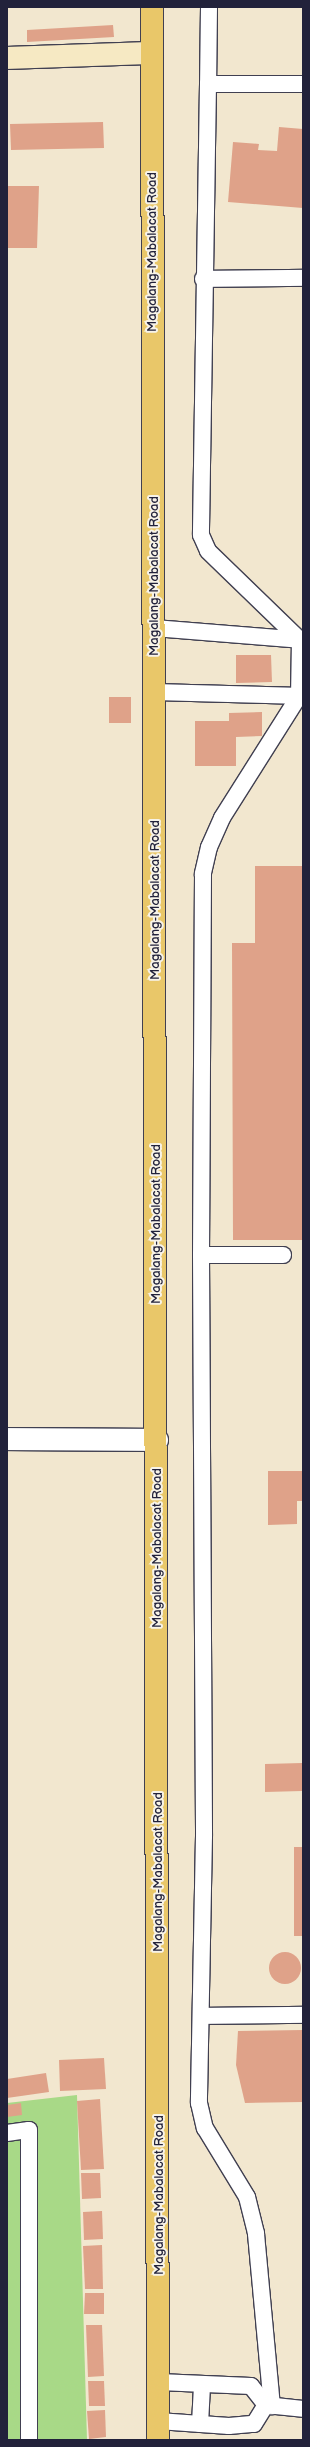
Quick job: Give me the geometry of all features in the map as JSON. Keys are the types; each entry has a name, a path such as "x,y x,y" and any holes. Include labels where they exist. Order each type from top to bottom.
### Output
{"main road":[{"name":"Magalang-Mabalacat Road","path":"152,7 157,1440 158,2430"},
{"path":"7,58 152,52"}],"street":[{"path":"7,1439 157,1440"}],"lane":[{"path":"158,2430 200,2424 254,2424 269,2406 256,2234 247,2197 205,2128 199,2103 203,2016 200,1255 203,874 210,847 222,818 301,696 301,640 208,551 202,539 203,279 208,84 208,7"},
{"path":"208,84 303,84"},
{"path":"203,279 303,278"},
{"path":"154,628 301,640"},
{"path":"154,692 301,696"},
{"path":"200,1255 283,1255"},
{"path":"203,2016 303,2015"},
{"path":"7,2133 29,2130 29,2440"},
{"path":"159,2382 251,2386 269,2406 303,2409"},
{"path":"200,2424 202,2384"}],"green space":[{"path":"77,2095 87,2440 7,2440 7,2103"}],"building":[{"path":"113,25 114,37 27,42 27,30"},
{"path":"103,122 104,148 11,150 10,124"},
{"path":"279,127 303,129 303,208 228,202 233,142 259,144 258,150 277,151"},
{"path":"7,186 39,186 37,248 7,248"},
{"path":"236,655 271,655 272,682 236,683"},
{"path":"109,697 131,697 131,723 109,723"},
{"path":"262,712 262,736 236,737 236,766 195,766 195,721 229,721 229,713"},
{"path":"255,866 303,866 303,1240 233,1240 232,943 255,943"},
{"path":"268,1471 303,1471 303,1501 297,1501 297,1524 268,1525"},
{"path":"302,1763 302,1791 265,1792 265,1764"},
{"path":"294,1847 303,1847 303,1936 294,1936"},
{"path":"285,1952 294,1955 298,1959 301,1968 298,1977 294,1981 285,1984 276,1981 272,1977 269,1968 272,1959 276,1955"},
{"path":"303,2030 303,2102 245,2103 236,2065 238,2031"},
{"path":"104,2058 106,2089 60,2091 59,2060"},
{"path":"46,2073 49,2092 7,2098 7,2079"},
{"path":"100,2099 104,2169 81,2170 77,2101"},
{"path":"21,2103 22,2115 7,2117 7,2105"},
{"path":"81,2173 100,2173 101,2198 82,2199"},
{"path":"102,2211 103,2239 84,2240 83,2212"},
{"path":"102,2245 103,2289 85,2289 83,2246"},
{"path":"85,2293 104,2293 104,2314 84,2314"},
{"path":"86,2325 102,2325 104,2376 88,2377"},
{"path":"88,2381 104,2381 105,2406 89,2406"},
{"path":"105,2410 106,2437 89,2439 87,2411"}]}
